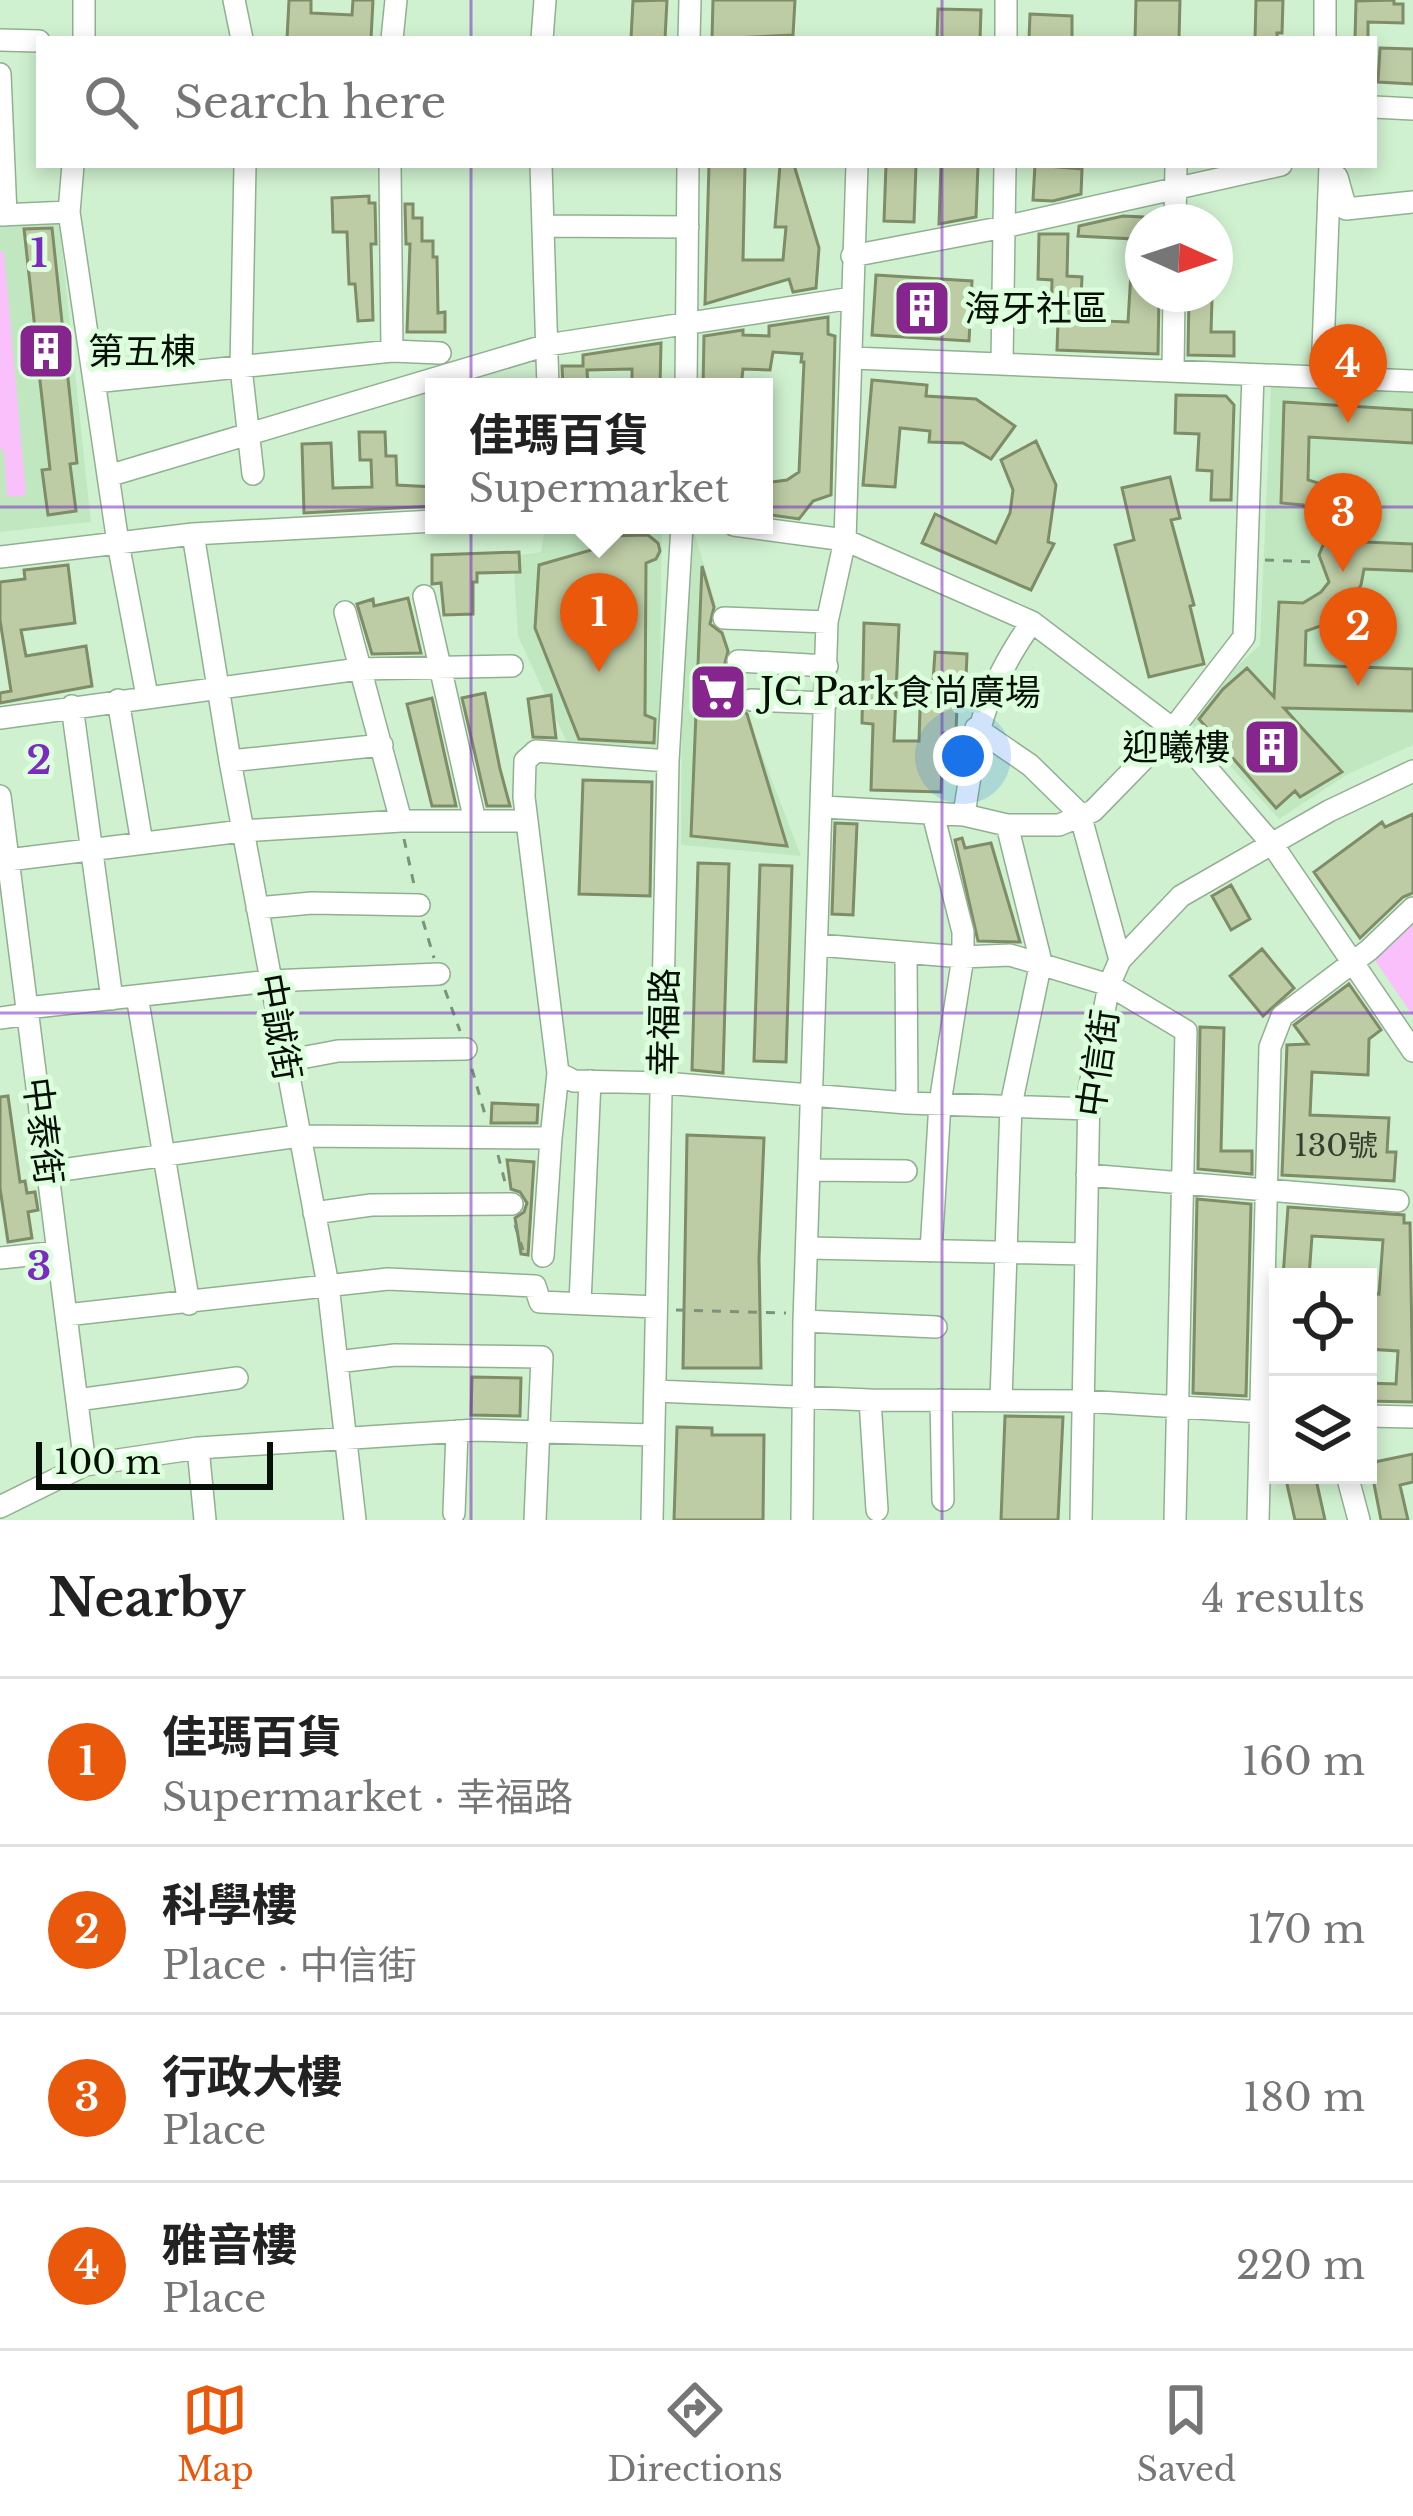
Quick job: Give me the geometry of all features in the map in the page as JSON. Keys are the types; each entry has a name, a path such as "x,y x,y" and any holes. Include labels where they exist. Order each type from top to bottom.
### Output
{"street":[{"path":"84,0 84,36"},
{"path":"234,0 241,36"},
{"path":"392,36 396,0"},
{"path":"542,36 544,0"},
{"path":"689,36 691,0"},
{"path":"1006,0 1006,36"},
{"path":"1325,0 1325,36"},
{"path":"0,40 36,41"},
{"path":"0,74 3,215 69,212"},
{"path":"1377,107 1413,109"},
{"path":"73,168 69,212 118,543 147,696"},
{"path":"245,168 241,368 253,474"},
{"path":"390,168 392,351"},
{"path":"542,168 548,378"},
{"path":"686,378 688,168"},
{"path":"802,1520 804,1317 827,622 845,540 857,168"},
{"path":"1002,362 1005,168"},
{"path":"852,256 1004,227 1176,176 1252,168"},
{"path":"1322,376 1332,168"},
{"path":"1333,168 1346,209 1413,202"},
{"path":"543,226 688,227"},
{"path":"439,378 547,346 852,298"},
{"path":"1173,370 1174,312"},
{"path":"94,382 392,351 440,352"},
{"path":"853,358 1413,380"},
{"path":"824,807 964,815 1006,825 1059,825 1093,811 1173,729 1244,637 1253,375"},
{"path":"108,476 425,382"},
{"path":"0,557 193,534 425,521"},
{"path":"773,530 845,540 1032,622 1173,729 1272,844 1413,1051"},
{"name":"中誠街","path":"193,534 242,830 328,1285 356,1520"},
{"name":"幸福路","path":"652,1520 668,761 681,534"},
{"path":"424,596 476,820"},
{"path":"345,612 400,821"},
{"path":"724,617 827,622"},
{"path":"964,815 976,728 1001,665 1032,622"},
{"path":"739,662 827,666"},
{"path":"0,718 359,669 512,665"},
{"path":"118,700 142,843"},
{"path":"751,700 826,704"},
{"path":"72,706 112,998"},
{"path":"976,728 1030,764 1080,814 1120,960"},
{"path":"230,761 382,745"},
{"path":"543,1256 558,1073 526,821 525,761 536,752 668,761"},
{"name":"中信街","path":"1081,1520 1089,1109 1109,985 1120,960 1181,896 1413,771"},
{"name":"中泰街","path":"0,796 86,1465"},
{"path":"924,1251 962,957 962,932 933,814"},
{"path":"8,860 242,830 400,821 526,821"},
{"path":"1001,1400 1010,1106 1040,962 1006,825"},
{"path":"257,908 312,903 419,905"},
{"path":"1270,1376 1270,1046 1282,1016 1413,908"},
{"path":"818,945 962,957 1010,955 1040,962 1109,985 1186,1031 1175,1520"},
{"path":"906,954 907,1103"},
{"path":"0,1018 112,998 270,980 439,974"},
{"path":"137,995 189,1304"},
{"path":"285,1061 338,1051 466,1049"},
{"path":"558,1073 574,1081 664,1083 907,1103 1089,1109"},
{"path":"580,1303 590,1081"},
{"path":"48,1172 299,1136 551,1138"},
{"path":"810,1170 906,1171"},
{"path":"1087,1175 1398,1201"},
{"path":"314,1214 371,1205 512,1204"},
{"path":"808,1248 1085,1254"},
{"path":"0,1258 58,1252"},
{"path":"66,1315 388,1279 535,1286 540,1302 656,1309"},
{"path":"804,1317 936,1327"},
{"path":"337,1362 394,1355 542,1357 535,1520"},
{"path":"77,1400 237,1378"},
{"path":"655,1391 870,1400 1083,1401 1269,1412"},
{"path":"870,1400 877,1510"},
{"path":"941,1400 943,1500"},
{"path":"1377,1416 1413,1418"},
{"path":"1258,1520 1269,1421"},
{"path":"454,1513 457,1431"},
{"path":"0,1507 86,1465 198,1448 457,1431 653,1435"},
{"path":"198,1448 205,1520"},
{"path":"1349,1484 1359,1520"}],"path":[{"path":"1264,560 1316,562"},
{"path":"656,1309 804,1317"}],"shaded area":[{"path":"59,222 91,522 0,532 0,225"},
{"path":"0,252 4,252 26,495 7,497 4,448 0,451"},
{"path":"1271,387 1413,393 1413,745 1348,774 1279,819 1184,716 1260,645"},
{"path":"544,534 662,534 659,749 568,745 518,636 513,556 541,552"},
{"name":"JC Park食尚廣場","path":"695,534 756,739 801,856 681,845 683,537"},
{"path":"1413,914 1413,1016 1372,956"}],"building":[{"path":"289,0 311,0 311,13 352,15 353,0 373,0 371,36 287,36"},
{"path":"667,0 665,36 631,36 633,1"},
{"path":"713,0 795,0 793,35 712,36"},
{"path":"1136,0 1180,0 1179,36 1135,36"},
{"path":"1256,0 1283,0 1282,33 1255,36"},
{"path":"1356,1 1403,4 1403,23 1368,22 1368,36 1355,36"},
{"path":"938,9 981,10 980,36 937,36"},
{"path":"1030,14 1072,16 1072,36 1029,36"},
{"path":"1380,48 1413,49 1413,84 1378,82"},
{"path":"709,168 745,168 743,260 783,260 786,227 775,227 780,168 795,168 819,248 816,288 793,292 789,279 705,304"},
{"path":"886,168 916,168 914,222 884,221"},
{"path":"941,168 978,168 976,217 939,224"},
{"path":"1035,168 1082,169 1081,194 1033,200"},
{"path":"369,196 369,203 375,203 373,320 358,321 355,284 349,284 347,232 333,232 332,198"},
{"path":"405,204 413,204 413,218 422,218 422,241 433,241 438,313 445,312 445,332 407,332 410,244 406,244"},
{"path":"1125,216 1125,239 1078,236 1079,226"},
{"name":"第五棟","path":"52,228 77,463 70,464 76,511 48,515 42,470 50,469 39,372 30,373 26,330 35,329 24,229"},
{"path":"1039,234 1068,234 1067,276 1082,277 1080,320 1128,322 1129,312 1159,312 1158,354 1057,350 1058,321 1051,321 1052,280 1038,279"},
{"name":"海牙社區","path":"876,275 972,281 969,341 872,335"},
{"path":"1189,312 1212,312 1211,332 1234,332 1234,356 1188,355"},
{"path":"828,317 828,334 835,336 831,495 813,501 799,519 773,515 773,482 799,472 802,354 773,352 770,370 743,369 742,378 703,378 704,336 743,330 743,335 769,336 769,326"},
{"path":"661,343 660,378 632,378 632,369 587,370 587,378 563,378 562,366 583,366 583,355"},
{"path":"872,380 927,385 926,396 976,399 1015,426 991,459 963,443 929,442 930,431 900,428 895,487 863,485"},
{"path":"1176,395 1226,396 1234,405 1231,500 1211,500 1212,471 1197,470 1199,434 1175,433"},
{"path":"1284,402 1413,410 1413,443 1309,437 1308,480 1325,485 1346,502 1365,542 1413,544 1413,571 1364,569 1361,585 1345,610 1332,622 1306,631 1305,665 1413,669 1413,711 1284,708 1342,772 1300,797 1295,791 1276,808 1199,719 1247,668 1274,697 1279,602 1303,603 1329,582 1319,555 1329,530 1324,521 1303,505 1281,503"},
{"path":"359,432 385,432 386,456 396,456 397,485 425,487 425,506 304,513 302,444 331,443 333,488 372,487 371,460 360,460"},
{"path":"1036,441 1056,485 1048,542 1054,544 1031,590 922,543 935,514 996,543 1010,513 1013,490 1001,460"},
{"path":"1170,477 1180,518 1171,520 1204,664 1149,677 1115,545 1134,540 1122,488"},
{"path":"648,535 660,551 646,563 645,715 655,719 654,743 579,739 535,628 539,565 609,545 608,536"},
{"path":"519,552 520,572 477,573 473,614 444,615 441,583 432,584 432,555"},
{"path":"68,565 75,623 21,630 26,656 86,646 92,686 0,703 0,693 11,691 0,620 0,582 25,579 24,570"},
{"name":"JC Park食尚廣場","path":"702,566 714,607 710,624 722,633 728,651 724,667 735,675 740,691 737,706 747,714 787,846 691,836"},
{"path":"408,598 421,653 372,654 357,604 373,599 374,606"},
{"path":"864,623 899,625 894,741 919,741 921,680 933,681 935,652 967,654 966,678 958,677 956,733 943,733 941,792 871,790 873,724 862,723"},
{"path":"485,693 510,806 487,806 462,698"},
{"path":"551,695 556,738 533,737 528,699"},
{"path":"432,698 456,806 432,806 407,704"},
{"path":"583,780 652,782 650,896 579,894"},
{"path":"1413,814 1413,893 1360,938 1314,872 1382,822 1385,827"},
{"path":"835,823 857,824 853,915 832,914"},
{"path":"962,838 965,848 991,843 1020,942 978,941 955,840"},
{"path":"698,863 729,864 723,1073 692,1070"},
{"path":"760,865 792,866 786,1062 754,1061"},
{"path":"1231,885 1250,919 1231,930 1212,896"},
{"path":"1262,949 1294,988 1263,1016 1230,976"},
{"path":"1349,984 1381,1030 1369,1039 1368,1075 1312,1072 1310,1115 1389,1118 1387,1152 1396,1152 1394,1181 1282,1175 1287,1045 1308,1044 1294,1025"},
{"path":"1200,1027 1224,1028 1221,1151 1252,1151 1252,1174 1198,1169"},
{"path":"8,1096 20,1182 25,1181 27,1193 35,1192 38,1210 28,1212 32,1238 8,1242 0,1188 0,1097"},
{"path":"492,1103 538,1105 537,1123 491,1123"},
{"path":"687,1135 764,1138 761,1368 683,1368"},
{"path":"507,1160 534,1162 528,1255 521,1254 515,1218 527,1203 520,1192 511,1189"},
{"path":"1197,1199 1251,1204 1246,1396 1193,1393"},
{"path":"1288,1207 1404,1215 1404,1223 1410,1223 1413,1402 1377,1401 1377,1383 1396,1384 1398,1351 1377,1350 1383,1240 1312,1236 1310,1268 1284,1268"},
{"path":"472,1377 521,1378 520,1416 471,1415"},
{"path":"1005,1416 1063,1417 1058,1520 1001,1520"},
{"path":"677,1427 712,1428 712,1435 764,1435 763,1520 674,1520"},
{"path":"1413,1454 1413,1482 1400,1485 1408,1520 1381,1520 1374,1484 1377,1462"},
{"path":"1287,1484 1317,1484 1325,1520 1295,1520"}],"place":[{"name":"海牙社區","path":"922,308"},
{"name":"第五棟","path":"46,351"},
{"name":"雅音樓","path":"1348,423"},
{"name":"行政大樓","path":"1343,572"},
{"name":"佳瑪百貨","path":"599,672"},
{"name":"科學樓","path":"1358,686"},
{"name":"JC Park食尚廣場","path":"718,692"},
{"name":"迎曦樓","path":"1272,747"}]}
